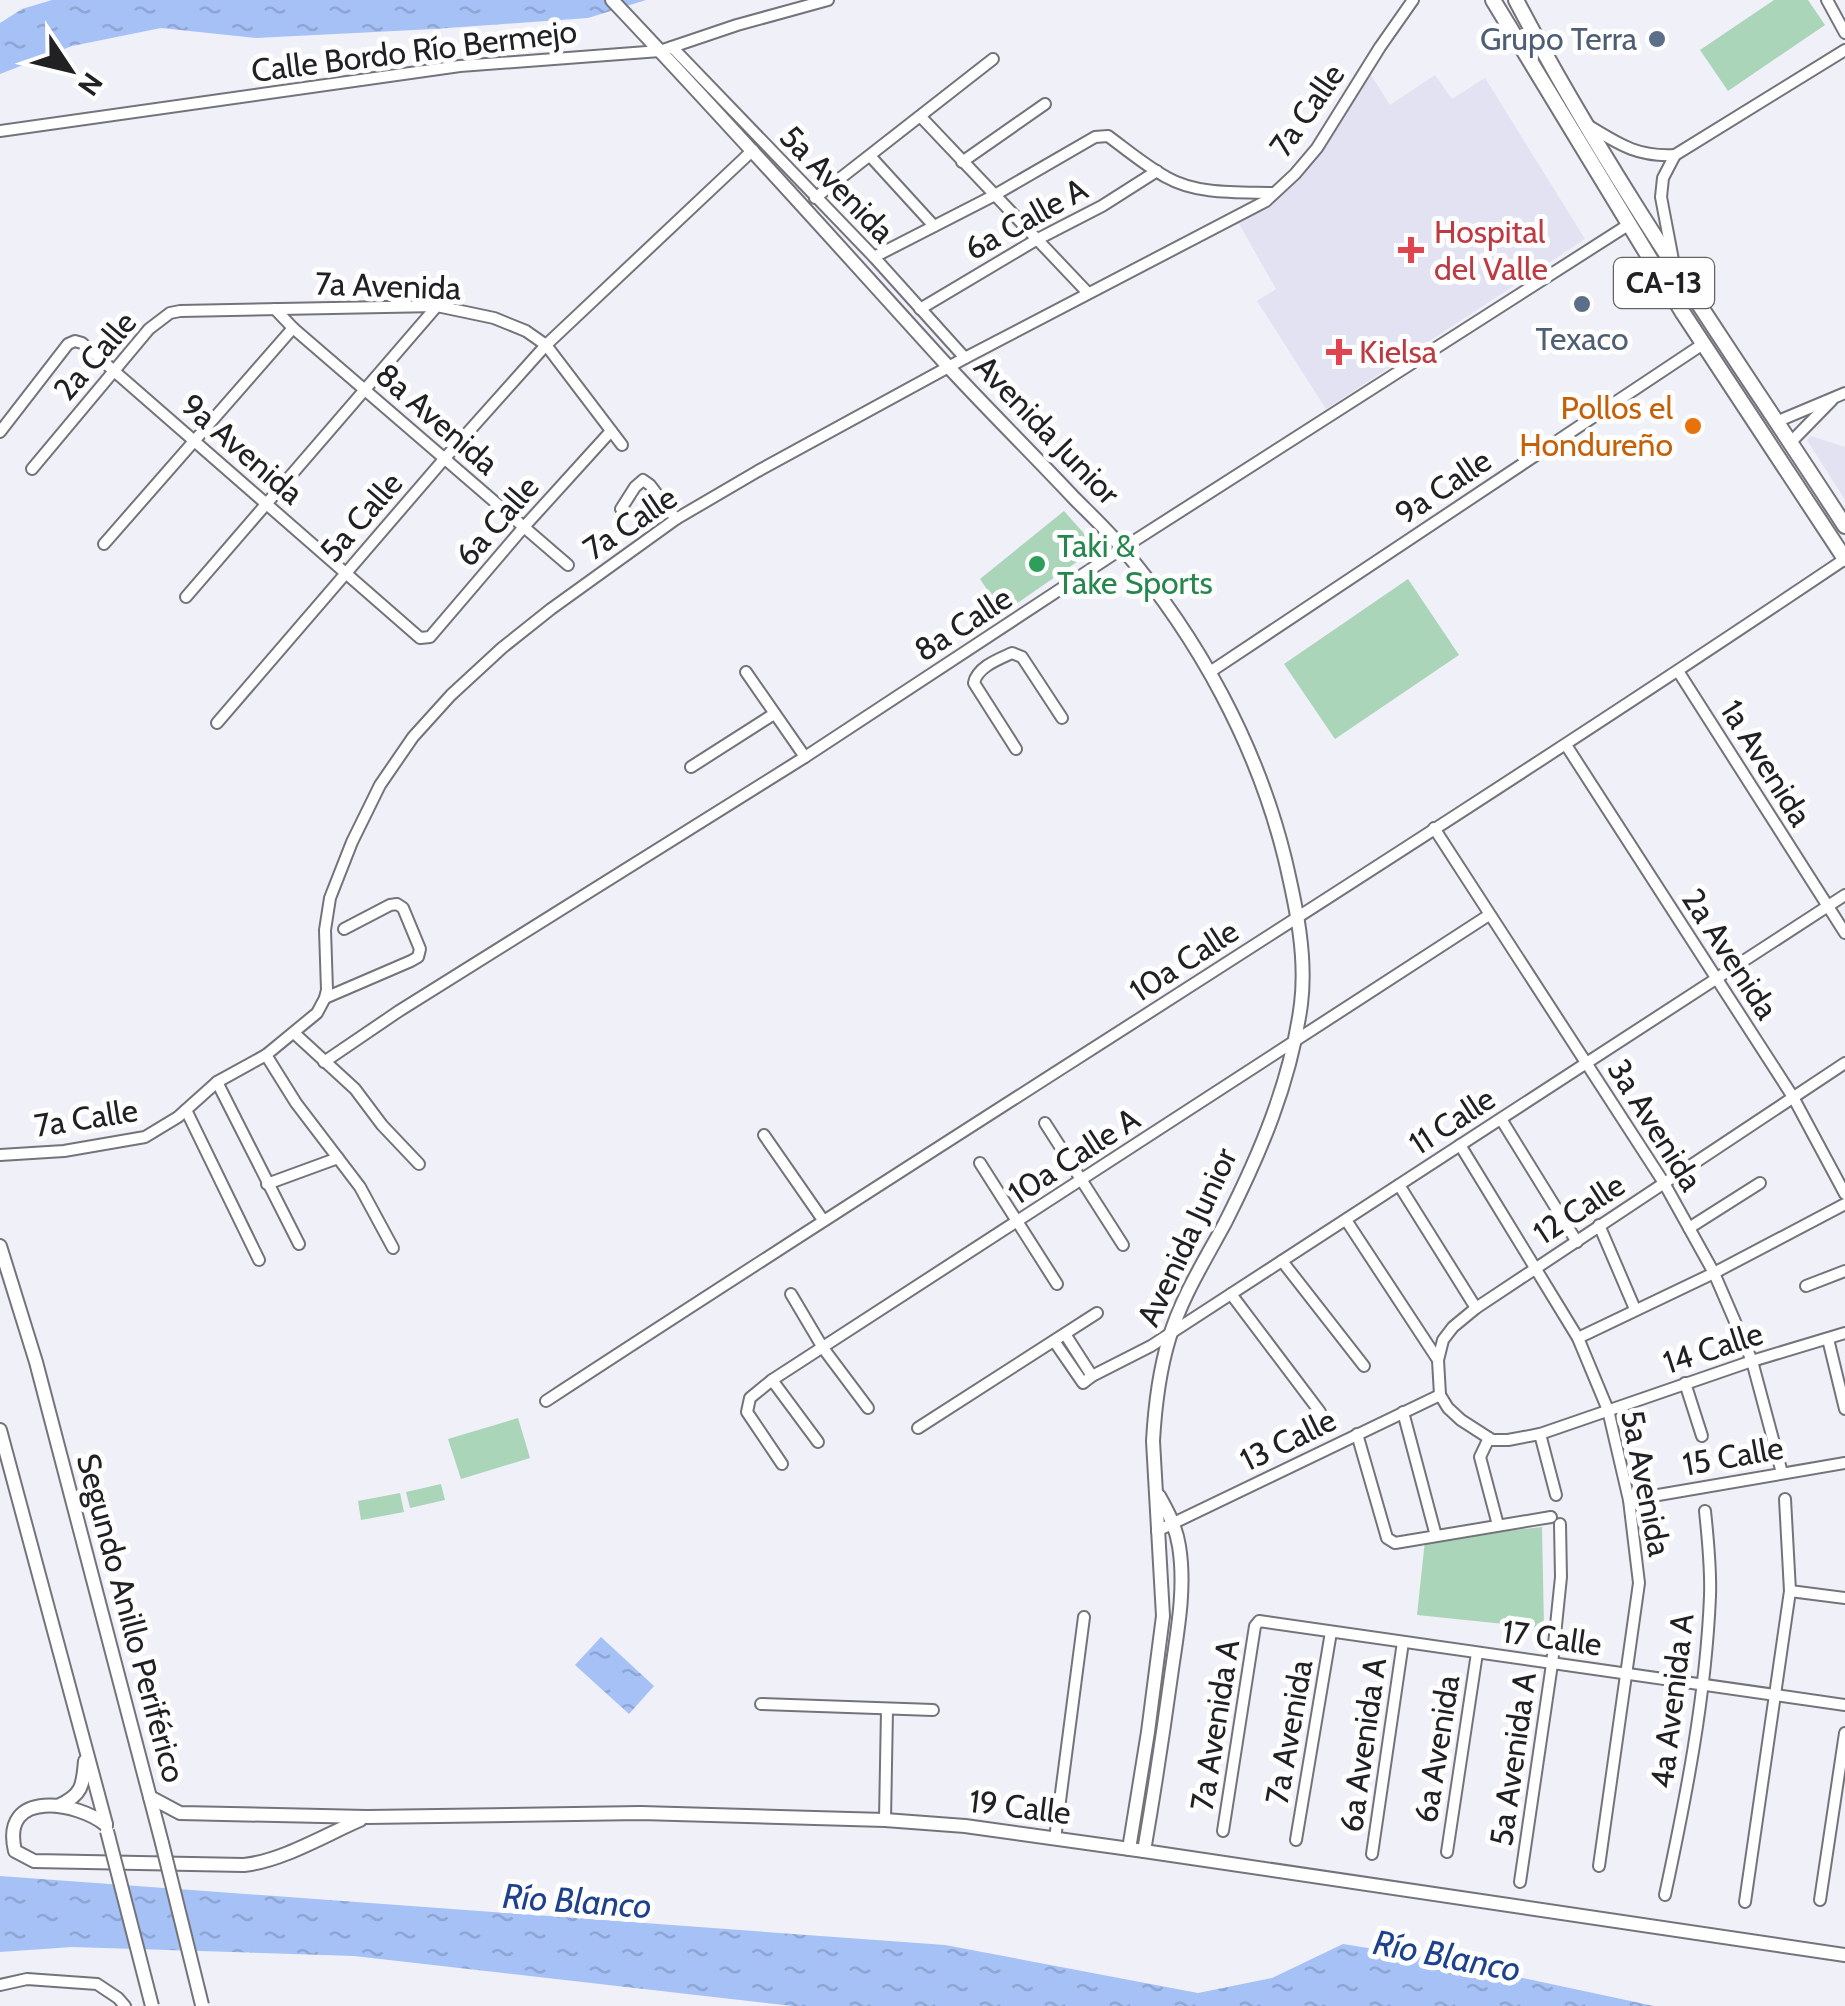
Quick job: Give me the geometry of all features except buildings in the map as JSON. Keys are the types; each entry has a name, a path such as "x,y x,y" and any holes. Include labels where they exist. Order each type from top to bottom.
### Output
{"highway":[{"name":"CA-13","path":"1493,0 1628,225 1845,559"},
{"name":"CA-13","path":"1516,0 1549,62 1674,264 1845,526"}],"main road":[{"name":"Avenida Junior","path":"612,0 648,38 666,49 949,368 1123,548 1210,672 1246,741 1276,821 1298,917 1302,999 1295,1042 1272,1117 1183,1304 1163,1360 1154,1413 1162,1616 1129,1849"},
{"name":"Segundo Anillo Periférico","path":"0,1246 36,1362 202,2006"},
{"path":"0,1430 152,2006"},
{"name":"Avenida Junior","path":"1144,1851 1182,1584 1174,1524 1156,1489"},
{"path":"58,1806 71,1800 81,1788 86,1750"},
{"name":"19 Calle","path":"150,1798 180,1813 367,1817 641,1814 885,1820 965,1826 1845,1956"},
{"path":"107,1828 90,1814 58,1806 32,1806 15,1815 10,1831 16,1851 41,1862 244,1865 274,1858 367,1817"},
{"path":"161,1840 180,1813"}],"street":[{"name":"Calle Bordo Río Bermejo","path":"0,131 460,66 666,49 828,0"},
{"name":"7a Calle","path":"0,1154 64,1151 145,1137 188,1115 216,1082 266,1055 317,1013 325,998 325,930 330,898 380,785 413,737 502,648 676,519 758,471 1266,201 1296,174 1316,148 1413,0"},
{"path":"1827,0 1845,34"},
{"name":"5a Avenida","path":"666,49 874,257 965,358"},
{"path":"1674,264 1661,197 1663,178 1675,156 1845,50"},
{"path":"815,198 993,59"},
{"path":"962,162 1045,104"},
{"path":"921,117 1088,293"},
{"path":"1587,124 1638,152 1675,156"},
{"path":"874,257 994,196 1095,136 1108,136 1167,178 1190,187 1275,193"},
{"name":"5a Calle","path":"218,723 546,345 753,150"},
{"path":"870,157 934,226"},
{"name":"6a Calle A","path":"920,309 1157,171"},
{"name":"8a Calle","path":"324,1062 399,1011 805,758 1123,548 1628,225"},
{"path":"186,597 437,306"},
{"name":"7a Avenida","path":"275,308 437,306 494,318 546,345 622,445"},
{"name":"8a Avenida","path":"275,308 293,328 568,565"},
{"name":"2a Calle","path":"32,468 149,329 170,313 275,308"},
{"path":"104,544 293,328"},
{"name":"9a Avenida","path":"0,432 68,344 82,342 420,638"},
{"name":"9a Calle","path":"1210,672 1703,344"},
{"path":"1776,422 1841,395"},
{"path":"1790,442 1841,395"},
{"name":"6a Calle","path":"420,638 430,637 610,431"},
{"path":"620,510 643,480 676,519"},
{"name":"10a Calle","path":"546,1401 822,1220 1566,746 1845,559"},
{"path":"989,636 1002,658"},
{"path":"1016,748 974,683 982,670 1012,653 1022,657 1062,718"},
{"name":"1a Avenida","path":"1678,670 1845,932"},
{"path":"746,672 805,758"},
{"path":"691,767 774,714"},
{"name":"2a Avenida","path":"1566,746 1793,1096 1845,1194"},
{"name":"3a Avenida","path":"1434,828 1664,1183 1714,1273 1752,1361 1782,1473"},
{"name":"11 Calle","path":"1088,1379 1170,1334 1845,895"},
{"path":"325,998 412,962 420,950 397,904 344,928"},
{"name":"10a Calle A","path":"782,1464 747,1412 750,1398 772,1380 1490,914"},
{"path":"294,1032 355,1090 419,1164"},
{"path":"266,1055 296,1103 360,1188 392,1248"},
{"name":"12 Calle","path":"1438,1360 1443,1340 1476,1308 1845,1063"},
{"path":"216,1082 299,1244"},
{"path":"188,1115 259,1260"},
{"path":"1502,1118 1577,1242"},
{"path":"1045,1122 1123,1245"},
{"path":"764,1135 822,1220"},
{"name":"5a Avenida","path":"1460,1146 1578,1338 1608,1410 1629,1500 1639,1583 1599,1866"},
{"path":"266,1184 338,1158"},
{"path":"980,1163 1057,1284"},
{"path":"1689,1228 1760,1183"},
{"path":"1399,1185 1476,1308"},
{"path":"1578,1338 1845,1204"},
{"path":"1346,1220 1438,1360 1440,1395 1448,1408 1490,1438 1480,1457 1498,1525 1396,1543 1387,1538 1357,1434"},
{"path":"1599,1225 1635,1309"},
{"path":"1282,1261 1364,1366"},
{"path":"1806,1286 1845,1272"},
{"path":"792,1294 824,1348 868,1408"},
{"path":"1231,1294 1320,1412"},
{"path":"918,1428 1098,1314"},
{"name":"14 Calle","path":"1490,1438 1508,1440 1540,1434 1845,1333"},
{"path":"1065,1334 1088,1379"},
{"path":"1828,1339 1845,1408"},
{"path":"1054,1341 1088,1379"},
{"path":"772,1380 818,1442"},
{"path":"1686,1383 1702,1436"},
{"name":"13 Calle","path":"1158,1532 1440,1395"},
{"path":"1402,1412 1436,1536"},
{"path":"1540,1434 1556,1495"},
{"name":"15 Calle","path":"1629,1500 1845,1463"},
{"path":"1745,1902 1790,1591 1785,1500"},
{"name":"4a Avenida A","path":"1665,1895 1702,1685 1710,1594 1706,1511"},
{"name":"5a Avenida A","path":"1498,1525 1555,1521 1561,1577 1520,1882"},
{"path":"1790,1591 1845,1598"},
{"path":"1054,1838 1084,1617"},
{"name":"17 Calle","path":"1255,1626 1258,1621 1845,1705"},
{"name":"7a Avenida A","path":"1223,1832 1255,1626"},
{"name":"7a Avenida","path":"1296,1840 1331,1632"},
{"name":"6a Avenida A","path":"1372,1854 1403,1642"},
{"name":"6a Avenida","path":"1447,1852 1477,1653"},
{"path":"761,1704 934,1710"},
{"path":"885,1820 887,1709"},
{"path":"1820,1900 1845,1733"},
{"path":"0,1985 27,1980 97,1984 124,2006"}],"shaded area":[{"name":"Hospital del Valle","path":"1369,72 1390,105 1435,75 1452,99 1485,78 1585,239 1326,409 1257,301 1276,289 1238,222 1275,199"},
{"path":"1811,436 1845,447 1845,500 1807,440"}],"green space":[{"path":"1774,0 1808,0 1825,25 1728,91 1700,50"},
{"name":"Taki & Take Sports","path":"1064,511 1097,548 1003,613 980,579"},
{"path":"1408,579 1459,655 1335,739 1284,664"},
{"path":"518,1418 530,1458 461,1479 448,1439"},
{"path":"441,1484 445,1500 410,1508 406,1492"},
{"path":"400,1493 404,1512 361,1520 358,1501"},
{"path":"1542,1527 1544,1628 1417,1615 1425,1540"}],"water":[{"path":"52,0 646,0 588,18 434,29 256,38 161,28 72,46 0,74 0,23 22,9"},
{"path":"601,1637 654,1686 629,1714 575,1665"},
{"path":"0,1876 945,1945 1198,1993 1272,1978 1343,1944 1429,1958 1654,2006 792,2006 354,1956 72,1947 0,1952"}],"place":[{"name":"Grupo Terra","path":"1657,39"},
{"name":"Hospital del Valle","path":"1411,250"},
{"name":"Texaco","path":"1582,304"},
{"name":"Kielsa","path":"1339,352"},
{"name":"Pollos el Hondureño","path":"1693,426"},
{"name":"Taki & Take Sports","path":"1037,564"}],"water label":[{"name":"Río Blanco","path":"577,1901"},
{"name":"Río Blanco","path":"1447,1956"}]}
